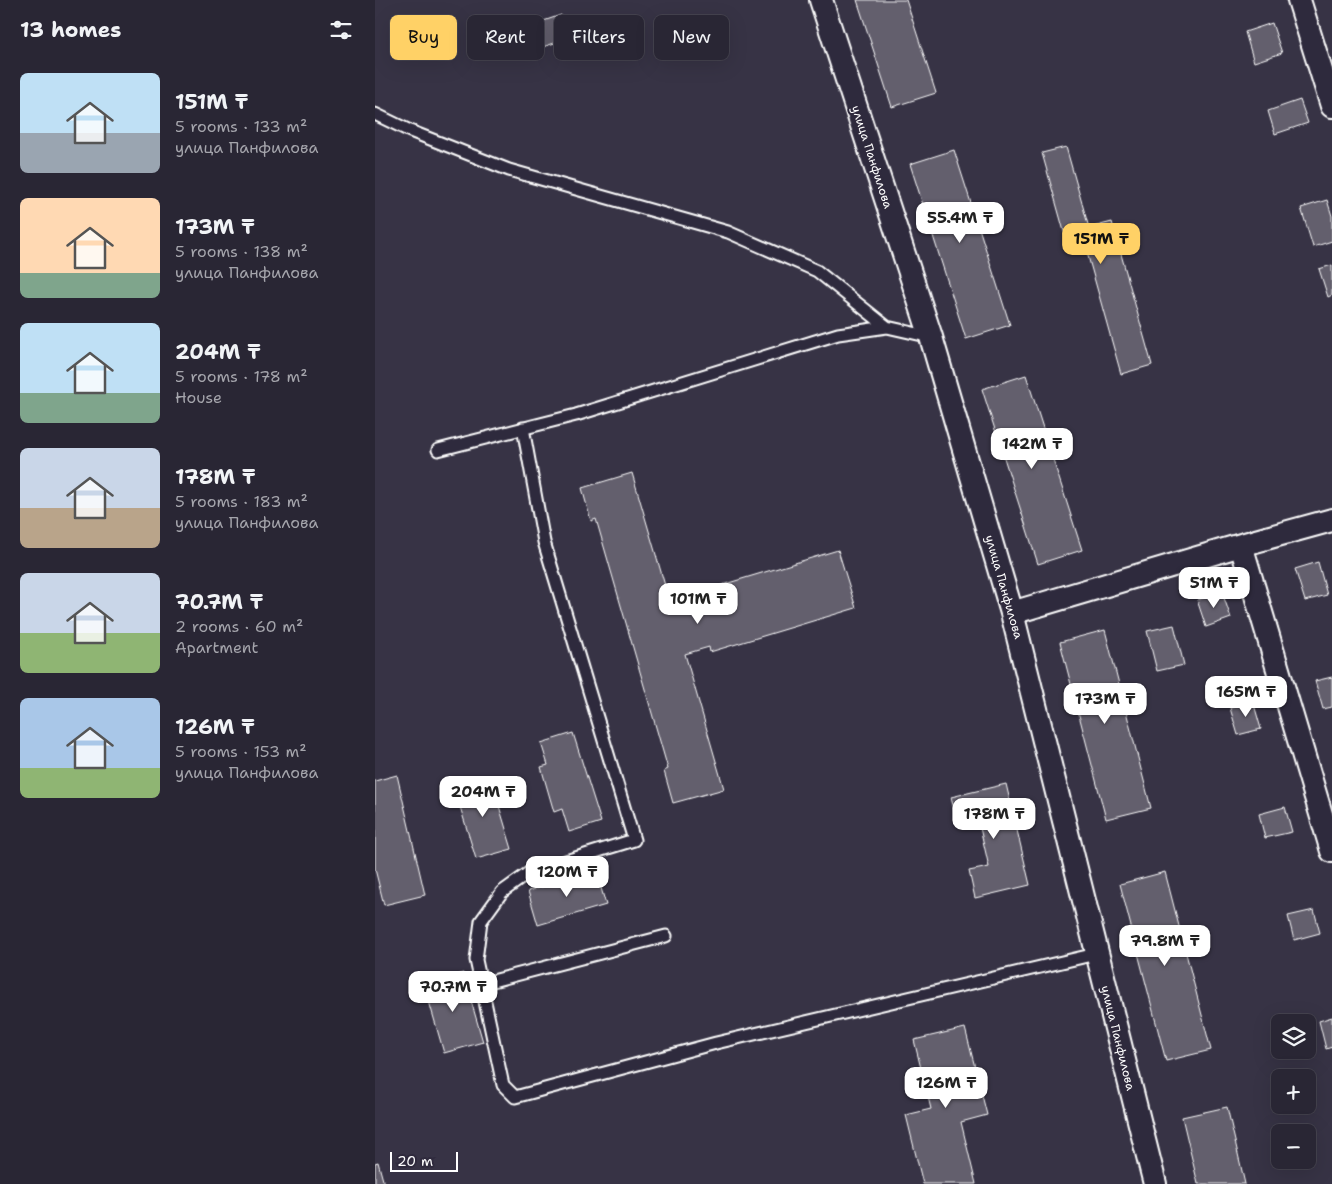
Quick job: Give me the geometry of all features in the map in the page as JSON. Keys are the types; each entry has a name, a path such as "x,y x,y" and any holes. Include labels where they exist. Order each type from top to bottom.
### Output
{"street":[{"name":"улица Панфилова","path":"821,0 931,337 1013,613 1096,954 1155,1184"},
{"path":"1299,0 1332,106"},
{"path":"1013,613 1332,520"},
{"path":"1241,545 1332,851"}],"lane":[{"path":"375,114 411,131 509,170 728,232 817,271 887,327"},
{"path":"438,450 576,415 838,334 887,327 931,337"},
{"path":"523,428 543,542 634,840 530,872 503,892 481,921 476,960 503,1085 515,1097 716,1044 1096,954"},
{"path":"481,984 666,936"}],"building":[{"path":"857,0 906,0 936,93 892,107"},
{"path":"554,17 554,43 544,47 544,21"},
{"path":"1272,23 1282,53 1254,62 1245,32"},
{"path":"1300,100 1308,123 1275,134 1268,111"},
{"path":"1066,147 1089,228 1112,222 1152,365 1121,374 1081,231 1065,235 1042,153"},
{"path":"954,150 1010,325 966,339 910,164"},
{"path":"1327,200 1332,216 1332,241 1313,247 1301,208"},
{"path":"1332,265 1332,295 1328,297 1319,269"},
{"path":"1026,375 1082,550 1038,564 982,389"},
{"path":"632,473 671,606 694,600 692,594 838,550 856,608 710,652 709,647 685,654 724,789 673,803 664,771 668,769 596,519 591,521 582,488"},
{"path":"1318,562 1327,595 1305,601 1295,569"},
{"path":"1222,592 1231,618 1206,627 1197,600"},
{"path":"1174,625 1184,665 1157,671 1147,631"},
{"path":"1105,630 1151,808 1106,819 1060,642"},
{"path":"1332,677 1332,707 1323,709 1315,681"},
{"path":"1253,701 1261,729 1238,735 1230,708"},
{"path":"573,733 601,822 569,832 562,809 554,812 541,767 548,765 541,743"},
{"path":"397,775 425,895 384,905 375,869 375,781"},
{"path":"490,776 512,849 476,859 454,787"},
{"path":"1006,784 1030,885 975,898 969,871 989,867 978,819 957,823 951,797"},
{"path":"1285,807 1292,832 1265,838 1259,814"},
{"path":"596,871 606,905 538,925 528,891"},
{"path":"1165,872 1211,1050 1166,1061 1120,884"},
{"path":"1314,910 1320,933 1294,940 1288,916"},
{"path":"463,973 483,1042 444,1053 424,984"},
{"path":"1332,1017 1332,1047 1326,1049 1319,1021"},
{"path":"965,1028 987,1115 961,1122 976,1184 923,1184 906,1115 931,1109 914,1040"},
{"path":"1227,1107 1245,1184 1198,1184 1182,1117"},
{"path":"378,1162 384,1184 375,1184 375,1163"}]}
